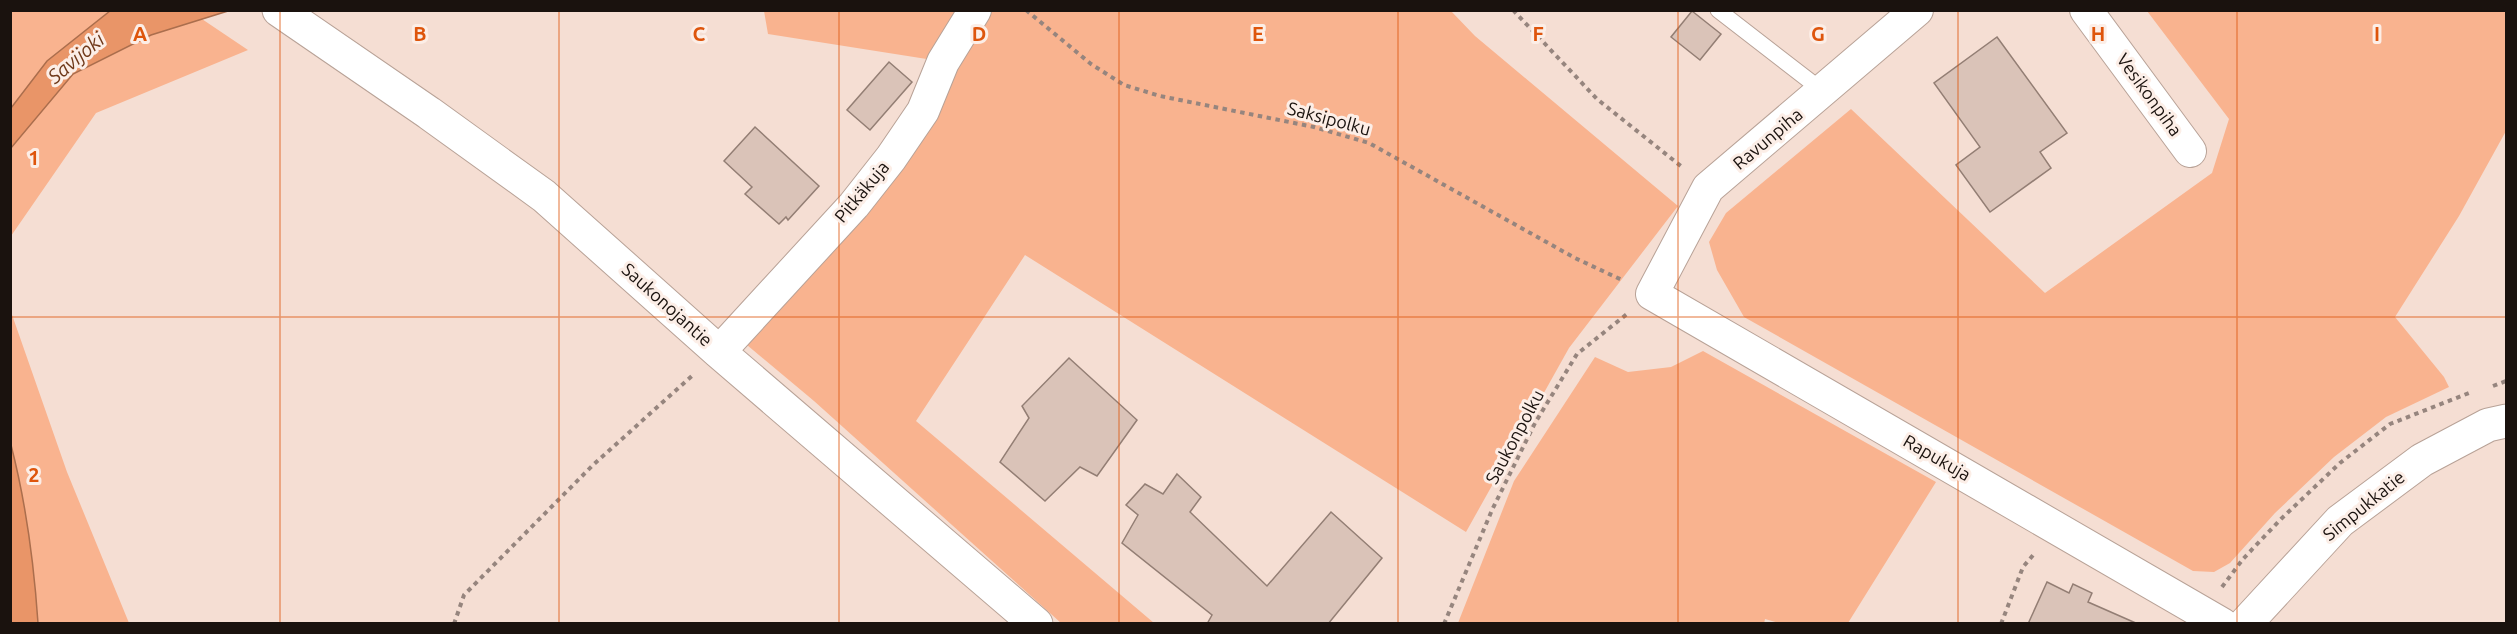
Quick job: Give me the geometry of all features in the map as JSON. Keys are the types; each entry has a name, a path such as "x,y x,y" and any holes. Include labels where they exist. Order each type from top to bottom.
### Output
{"street":[{"name":"Saukonojantie","path":"279,10 544,195 719,352 1036,624"},
{"name":"Pitkäkuja","path":"719,352 854,205 891,158 923,111 943,62 975,10"},
{"name":"Ravunpiha","path":"1652,294 1708,188 1824,92 1917,10"},
{"name":"Vesikonpiha","path":"2086,10 2190,151"},
{"name":"Rapukuja","path":"1652,294 2213,617"},
{"name":"Simpukkatie","path":"2245,624 2340,521 2422,460 2488,425 2506,421"}],"lane":[{"path":"1718,10 1824,92"}],"path":[{"name":"Saksipolku","path":"1026,10 1091,64 1124,85 1160,96 1314,127 1369,143 1575,258 1652,294"},
{"path":"1513,10 1597,99 1708,188"},
{"name":"Saukonpolku","path":"1444,624 1492,510 1536,423 1577,354 1652,294"},
{"path":"454,624 464,595 593,465 719,352"},
{"path":"2487,387 2506,381"},
{"path":"2213,617 2243,559 2340,463 2390,424 2478,390"},
{"path":"2001,624 2023,567 2033,556 2050,522"}],"shaded area":[{"path":"11,11 190,11 248,50 96,113 11,236"},
{"path":"764,11 959,11 933,60 768,34"},
{"path":"989,11 1451,11 1475,36 1678,206 1569,348 1466,532 1025,255 916,421 1154,623 1061,623 814,401 747,345"},
{"path":"2147,11 2506,11 2506,131 2459,216 2395,317 2444,377 2449,387 2386,417 2334,457 2275,513 2230,563 2214,572 2193,571 1744,317 1717,270 1709,242 1726,213 1851,109 2045,293 2212,173 2229,119"},
{"path":"10,309 67,472 129,623 11,623"},
{"path":"1703,351 1936,482 1848,623 1779,623 1765,619 1764,624 1458,623 1514,481 1595,357 1628,372 1671,367"}],"water":[{"name":"Savijoki","path":"110,11 228,11 151,35 73,74 11,148 11,108 47,61"},
{"path":"11,445 29,534 38,623 11,623"}],"building":[{"path":"1692,11 1721,34 1700,60 1671,37"},
{"path":"1997,37 2067,133 2040,152 2051,168 1990,212 1956,165 1980,147 1934,83"},
{"path":"889,62 912,82 870,130 847,110"},
{"path":"755,127 819,186 788,220 786,217 779,224 745,194 752,187 724,161"},
{"path":"1069,358 1137,420 1097,476 1080,467 1045,501 1000,462 1029,418 1022,406"},
{"path":"1177,474 1201,497 1190,512 1267,586 1331,512 1382,558 1328,624 1207,624 1212,615 1122,543 1138,515 1126,505 1145,484 1163,494"},
{"path":"2047,582 2069,593 2073,584 2092,593 2088,602 2138,624 2028,624"}]}
